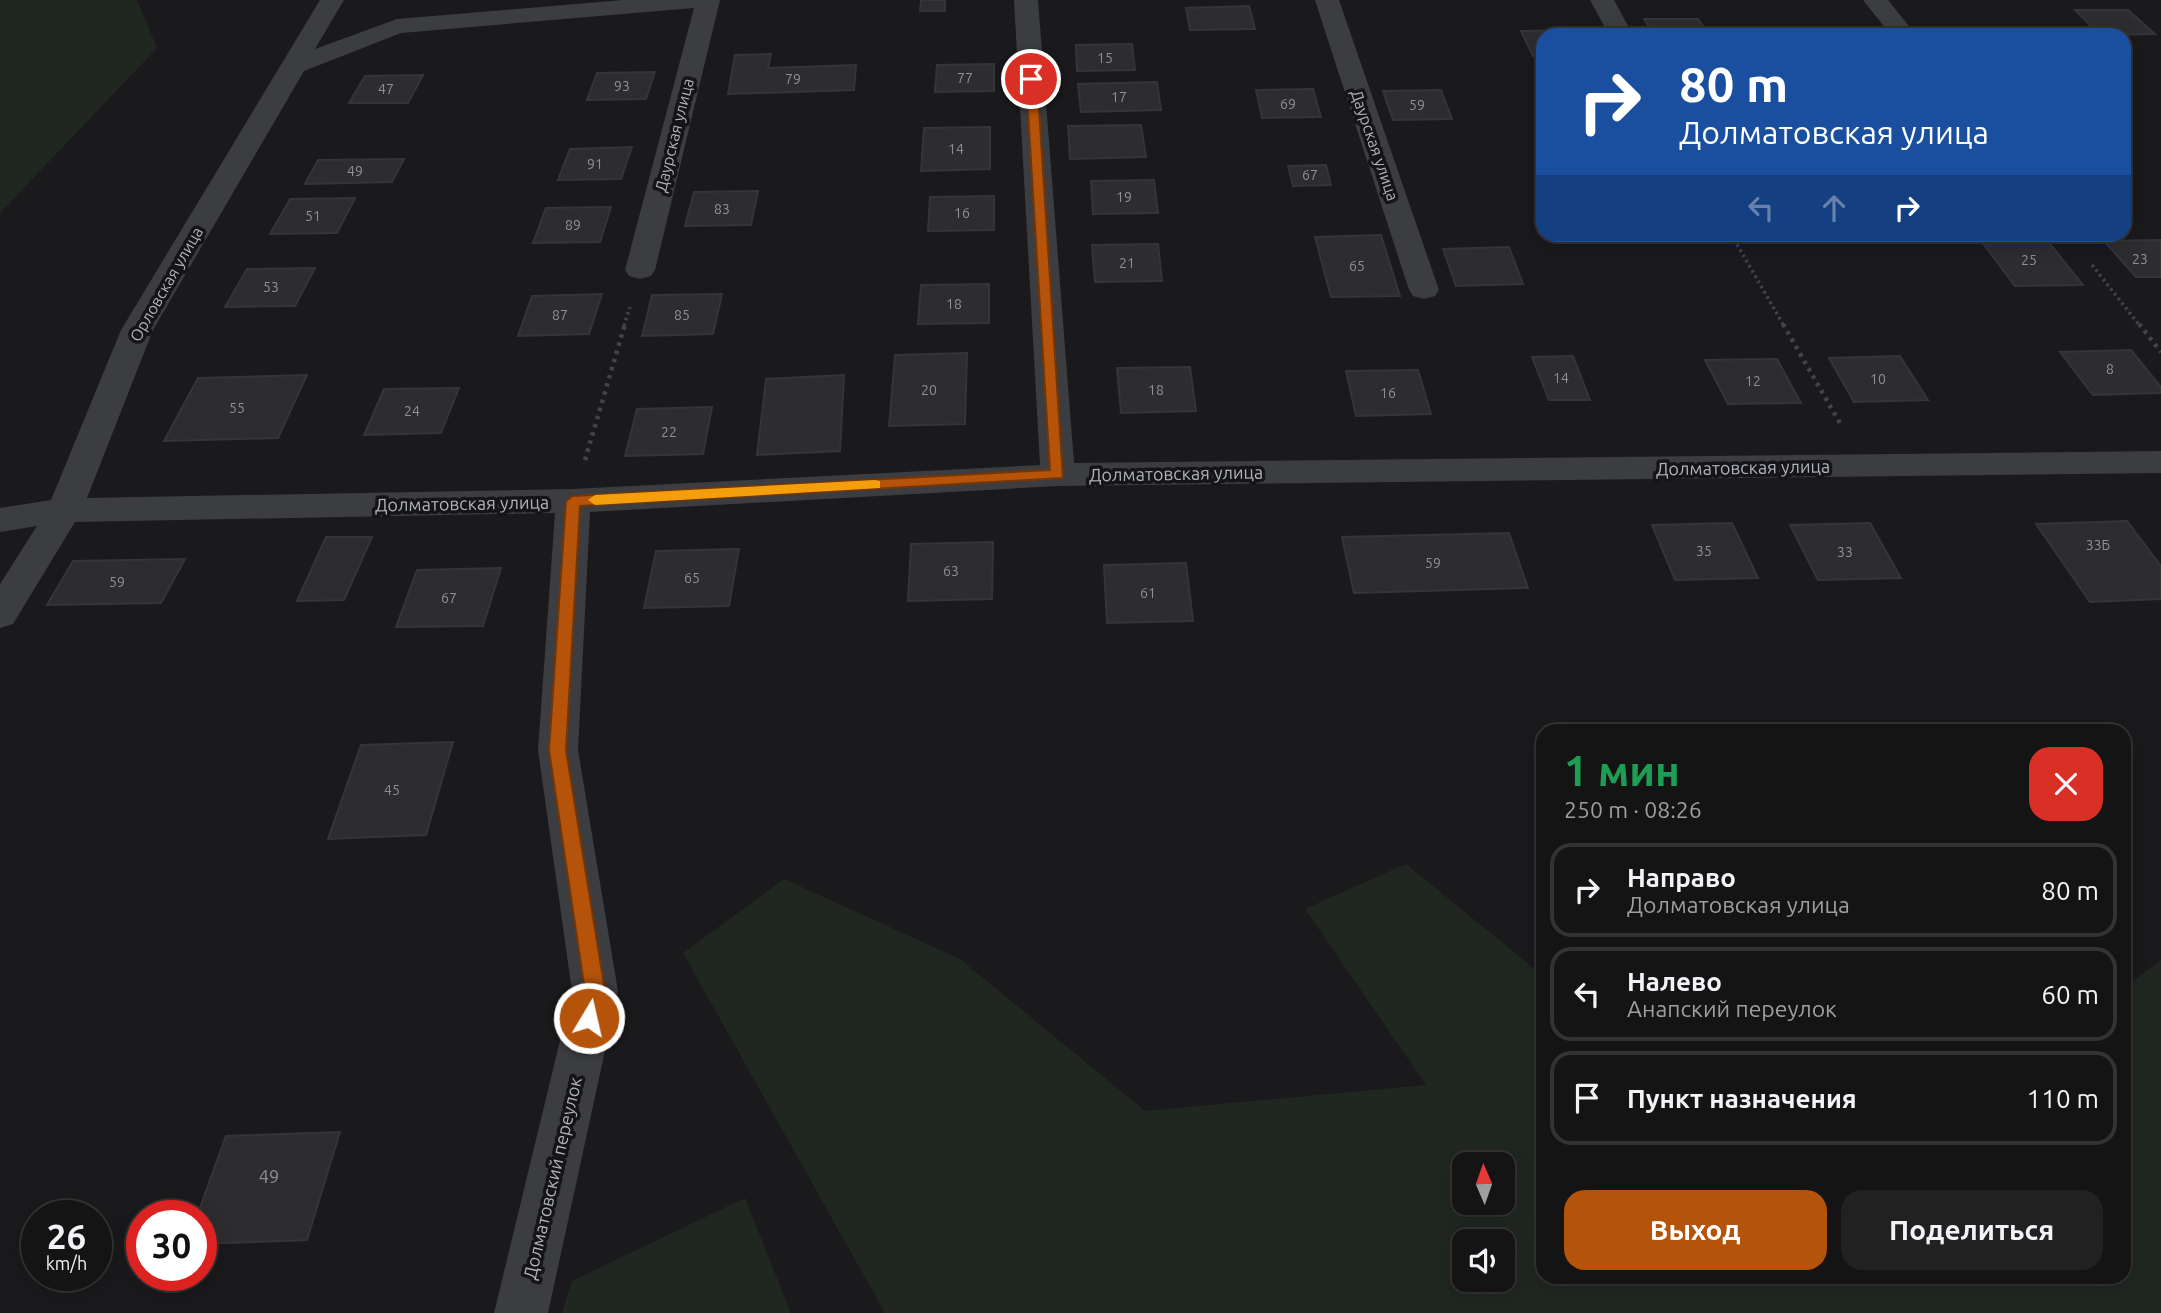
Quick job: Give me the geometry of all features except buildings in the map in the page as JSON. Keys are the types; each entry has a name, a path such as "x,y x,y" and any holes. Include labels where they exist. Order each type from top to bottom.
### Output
{"street":[{"path":"294,66 397,26 708,0"},
{"name":"Даурская улица","path":"640,270 708,0"},
{"path":"1026,0 1058,475"},
{"name":"Даурская улица","path":"1326,0 1424,290"},
{"path":"1602,0 1617,28"},
{"path":"1875,0 1897,28"},
{"path":"326,7 397,26"},
{"name":"Орловская улица","path":"0,614 65,510 137,330 294,66 326,7"},
{"name":"Долматовская улица","path":"0,520 65,510 573,501 1058,475 2161,462"},
{"name":"Долматовский переулок","path":"520,1313 595,991 558,750 573,501"}],"path":[{"path":"1736,242 1864,465"},
{"path":"2075,242 2161,352"},
{"path":"573,501 640,270"}],"shaded area":[{"path":"0,0 137,0 157,48 0,213"},
{"path":"1406,864 1536,970 1536,1284 2131,1284 2131,982 2161,960 2161,1313 885,1313 683,953 784,879 960,959 1145,1111 1426,1085 1305,909"},
{"path":"745,1198 791,1313 562,1313 572,1281"}],"slow traffic":[{"path":"595,500 875,485"}],"route":[{"path":"589,1018 595,991 558,750 573,501 1058,475 1031,79"}]}
